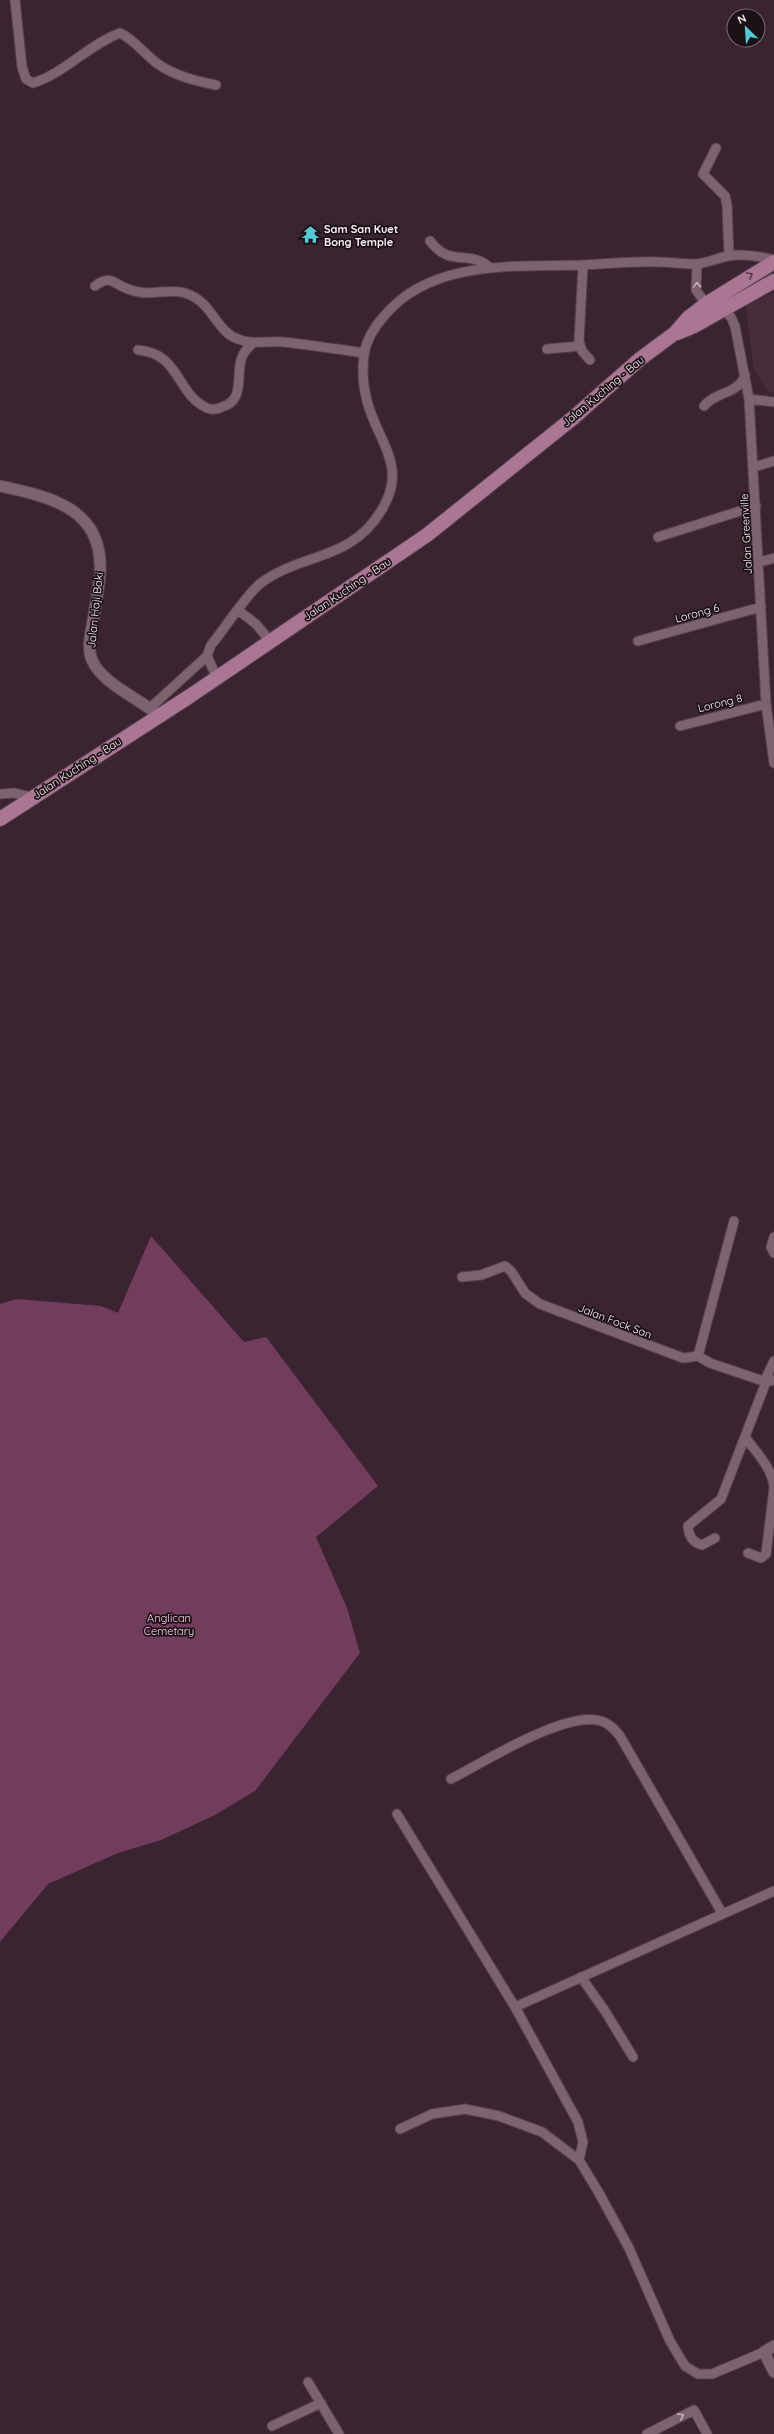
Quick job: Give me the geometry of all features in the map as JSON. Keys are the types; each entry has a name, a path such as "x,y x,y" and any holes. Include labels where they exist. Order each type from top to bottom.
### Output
{"main road":[{"name":"Jalan Kuching - Bau","path":"675,333 688,318 706,304 774,261"},
{"name":"Jalan Kuching - Bau","path":"0,819 155,712 217,678 427,535 572,418 640,359 675,333 723,310 774,281"}],"street":[{"path":"15,0 22,67 26,79 33,83 46,79 80,55 120,33 130,37 158,64 176,74 216,84"},
{"path":"716,148 703,174 725,196 727,205 729,256"},
{"path":"430,241 446,256 456,258 476,258 490,268"},
{"path":"155,712 207,656 211,645 259,584 277,573 352,542 372,526 384,506 391,490 394,473 389,453 367,403 362,379 364,353 370,335 380,320 394,304 410,292 447,277 490,268 656,262 697,264 729,256 745,255 774,261"},
{"path":"697,264 696,290 706,304"},
{"path":"583,265 580,346 590,360"},
{"path":"96,286 103,280 109,279 127,289 145,294 173,290 189,294 200,301 229,335 254,343 274,342 301,344 364,353"},
{"name":"Jalan Greenville","path":"723,310 731,317 735,326 749,399 760,562 766,704 774,757"},
{"path":"138,350 159,354 191,395 201,404 210,409 228,405 234,400 240,381 242,357 254,343"},
{"path":"547,349 580,346"},
{"path":"704,406 710,398 732,391 742,384 744,375"},
{"path":"749,399 774,402"},
{"path":"754,467 774,461"},
{"name":"Jalan Haji Baki","path":"0,486 42,495 68,506 88,523 98,549 100,572 90,646 92,660 102,674 129,696 155,712"},
{"path":"658,538 756,506"},
{"path":"760,562 774,558"},
{"name":"Lorong 6","path":"638,641 761,607"},
{"path":"238,610 256,624 270,641"},
{"path":"207,656 217,678"},
{"path":"765,663 774,660"},
{"name":"Lorong 8","path":"680,726 766,704"},
{"path":"0,794 14,793 32,797"},
{"path":"698,1356 734,1221"},
{"path":"774,1237 771,1246 774,1253"},
{"name":"Jalan Fock San","path":"462,1277 481,1275 505,1266 511,1271 529,1297 557,1313 683,1358 698,1356 710,1363 768,1381"},
{"path":"715,1538 702,1545 695,1543 688,1534 688,1526 721,1499 768,1381 774,1361"},
{"path":"745,1437 767,1467 773,1481 774,1488 766,1554 761,1558 748,1553"},
{"path":"451,1779 551,1728 585,1719 602,1721 613,1728 620,1736 722,1913"},
{"path":"397,1814 515,2007 578,2122 582,2142 579,2160"},
{"path":"515,2007 774,1891"},
{"path":"581,1977 608,2016 632,2057"},
{"path":"400,2128 432,2114 465,2110 499,2116 542,2132 579,2160 629,2248 670,2341 685,2366 698,2374 712,2374 764,2352 774,2346"},
{"path":"764,2352 774,2372"},
{"path":"308,2382 339,2434"},
{"path":"272,2426 321,2403"},
{"path":"647,2434 694,2410 707,2434"}],"shaded area":[{"path":"774,293 774,392 769,392 754,370 746,305"}],"green space":[{"name":"Anglican Cemetary","path":"151,1236 244,1342 266,1337 378,1486 316,1537 347,1608 360,1653 255,1791 213,1816 161,1840 118,1853 48,1884 0,1942 0,1304 17,1299 101,1306 118,1313"}],"place":[{"name":"Sam San Kuet Bong Temple","path":"311,235"}]}
